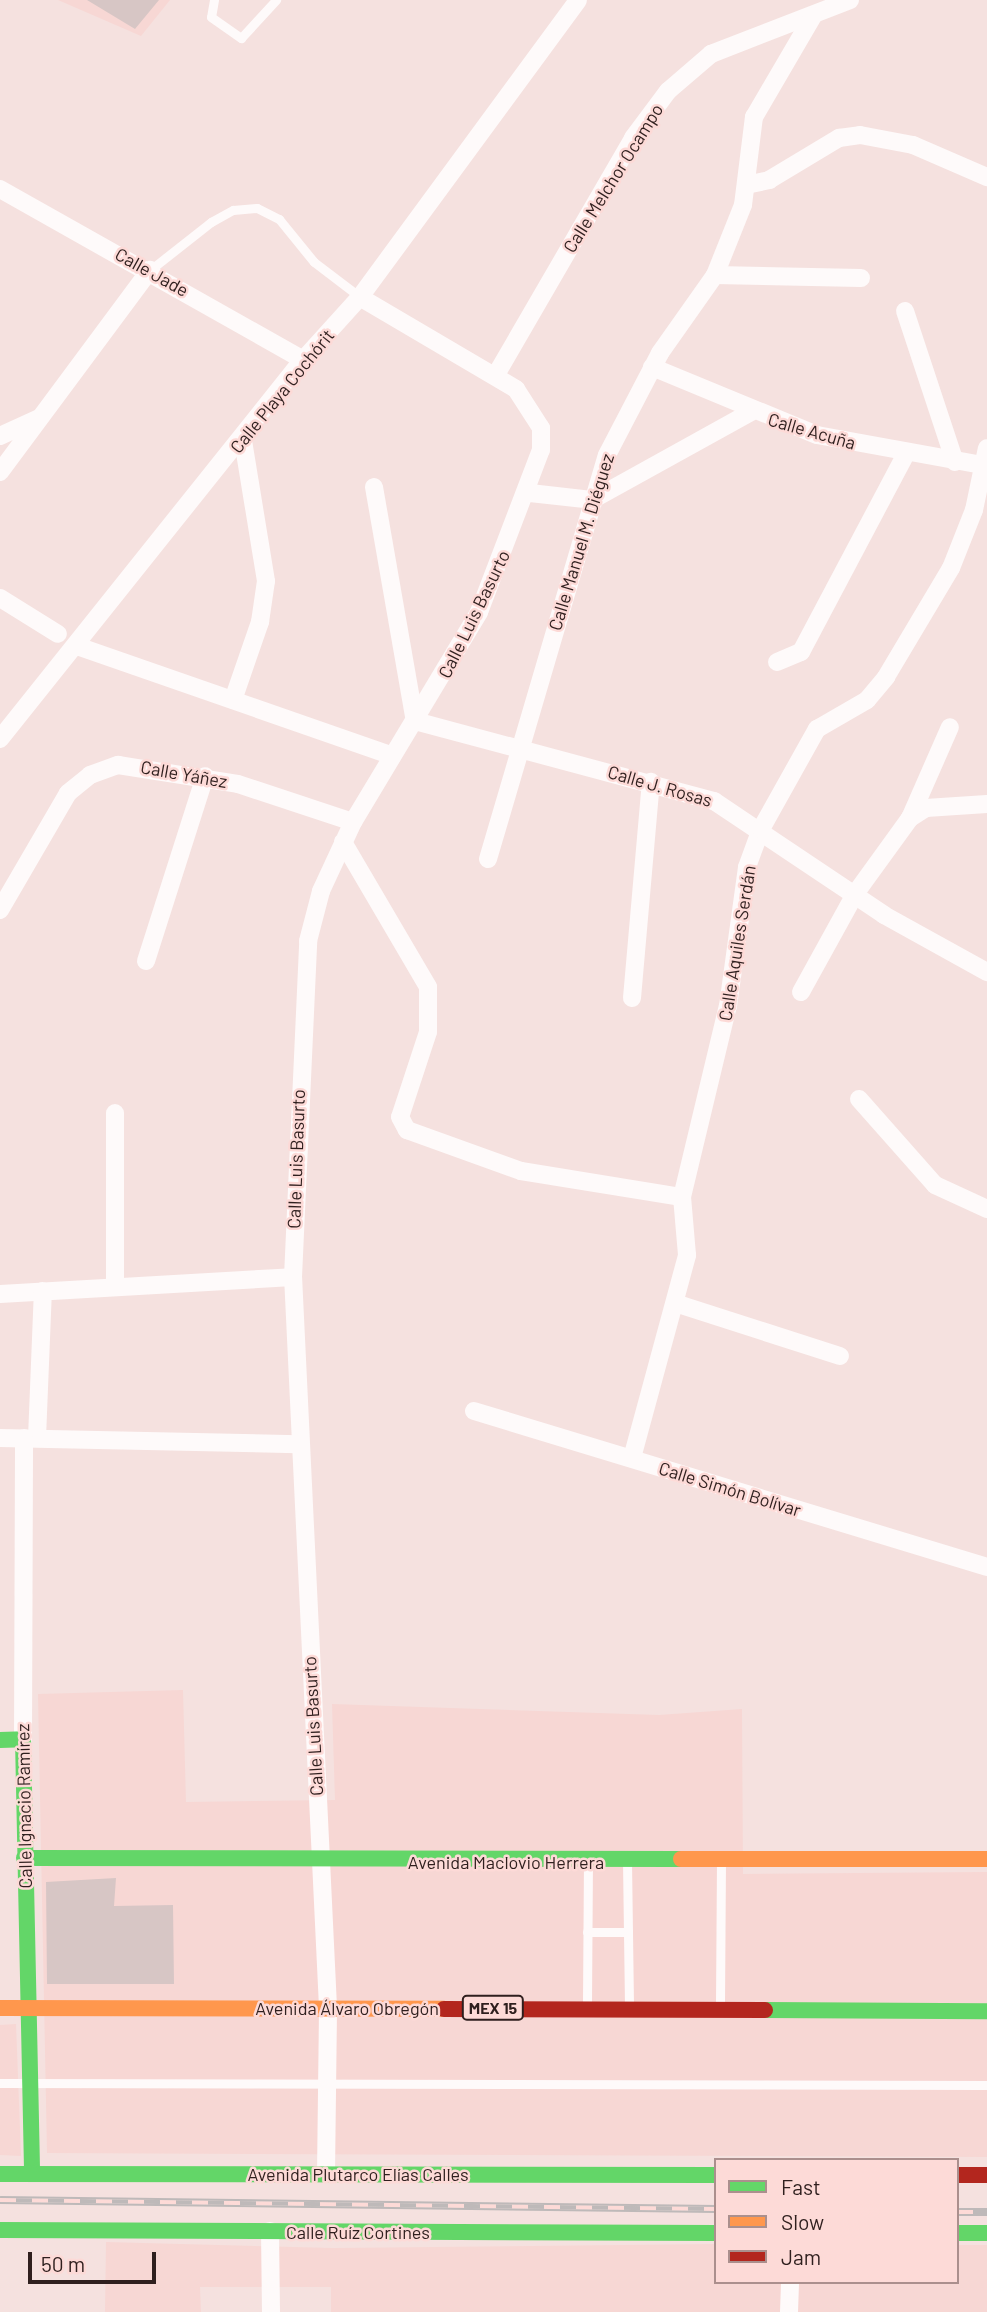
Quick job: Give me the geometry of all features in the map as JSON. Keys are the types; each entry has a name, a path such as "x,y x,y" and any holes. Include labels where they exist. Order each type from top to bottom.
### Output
{"main road":[{"path":"0,1740 23,1739"},
{"name":"Calle Ignacio Ramírez","path":"23,1739 32,2174"},
{"name":"Avenida Maclovio Herrera","path":"24,1858 321,1863 987,1859"},
{"name":"Avenida Álvaro Obregón","path":"0,2008 987,2011"},
{"name":"Avenida Plutarco Elías Calles","path":"0,2174 714,2175"},
{"path":"959,2175 987,2175"},
{"name":"Calle Ruíz Cortines","path":"0,2230 714,2233"},
{"path":"959,2233 987,2233"}],"street":[{"name":"Calle Playa Cochórit","path":"0,739 243,439 303,360 360,297 578,0"},
{"name":"Calle Melchor Ocampo","path":"498,373 633,138 668,91 711,54 850,0"},
{"name":"Calle Manuel M. Diéguez","path":"488,859 517,749 592,500 617,431 652,367 715,275 746,185 754,117 813,16"},
{"path":"746,185 769,180 839,138 860,135 913,145 987,177"},
{"name":"Calle Jade","path":"0,189 150,270 303,360"},
{"path":"0,472 150,270"},
{"path":"715,275 862,278"},
{"name":"Calle Luis Basurto","path":"326,2174 328,2007 298,1444 293,1277 308,941 343,842 479,612 530,493 541,428 530,404 498,373 360,297"},
{"path":"905,311 955,462"},
{"name":"Calle Acuña","path":"652,367 751,412 906,454 984,468"},
{"path":"530,493 592,500 751,412"},
{"path":"0,436 41,417"},
{"path":"233,700 267,581 243,439"},
{"name":"Calle Aquiles Serdán","path":"632,1458 678,1304 687,1255 682,1197 728,1006 747,867 761,829 817,729 867,700 886,677 951,568 974,510 987,448"},
{"path":"777,662 802,652 906,454"},
{"path":"374,487 415,721"},
{"path":"974,510 987,526"},
{"path":"0,598 58,634"},
{"path":"77,646 392,756"},
{"name":"Calle J. Rosas","path":"415,721 714,801 761,829 855,894 987,971"},
{"path":"801,992 855,894 910,818 950,727"},
{"name":"Calle Yáñez","path":"0,910 44,827 90,775 118,765 205,776 354,822"},
{"path":"146,961 205,776"},
{"path":"632,998 651,782"},
{"path":"910,818 926,808 987,804"},
{"path":"343,842 428,987 428,1032 400,1117 407,1130 521,1171 682,1197"},
{"path":"859,1099 935,1185 987,1209"},
{"path":"115,1113 115,1283"},
{"path":"0,1294 115,1283 293,1277"},
{"name":"Calle Ignacio Ramírez","path":"23,1739 30,1438 43,1291"},
{"path":"678,1304 840,1356"},
{"name":"Calle Simón Bolívar","path":"474,1411 987,1567"},
{"path":"0,1438 298,1444"},
{"path":"270,2231 271,2312"},
{"path":"789,2312 790,2284"}],"lane":[{"path":"214,0 211,17 241,38 276,0"},
{"path":"150,270 211,222 233,210 257,208 279,219 314,262 360,297"},
{"path":"587,2009 588,1861"},
{"path":"627,1861 629,2009"},
{"path":"720,2009 721,1862"},
{"path":"587,1932 628,1932"},
{"path":"0,2083 987,2085"}],"shaded area":[{"path":"58,0 170,0 141,36"},
{"path":"183,1690 186,1802 335,1800 332,1704 659,1715 742,1709 743,1874 987,1872 987,2157 47,2153 38,1694"},
{"path":"16,2024 21,2156 0,2155 0,2025"},
{"path":"106,2242 333,2248 714,2244 714,2284 959,2284 959,2245 987,2245 987,2312 331,2312 331,2287 200,2287 201,2312 105,2312"}],"building":[{"path":"87,0 159,0 135,29"},
{"path":"116,1878 114,1906 173,1905 174,1984 47,1984 46,1882"}],"railway":[{"path":"0,2200 714,2209"},
{"path":"959,2212 987,2212"}],"traffic: fast":[{"path":"0,1740 23,1739 32,2174"},
{"path":"24,1858 681,1859"},
{"path":"765,2010 987,2011"},
{"path":"0,2174 714,2175"},
{"path":"0,2230 714,2233"},
{"path":"959,2233 987,2233"}],"traffic: slow":[{"path":"681,1859 987,1859"},
{"path":"0,2008 444,2009"}],"traffic: jam":[{"path":"444,2009 765,2010"},
{"path":"959,2175 987,2175"}]}
